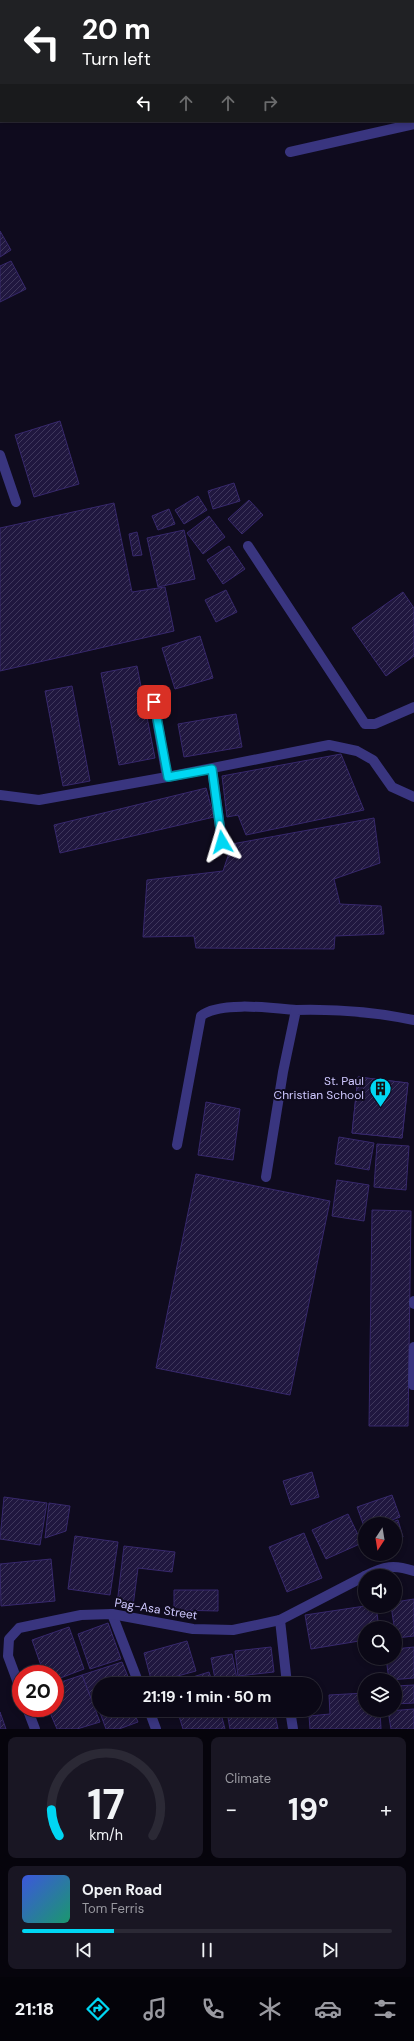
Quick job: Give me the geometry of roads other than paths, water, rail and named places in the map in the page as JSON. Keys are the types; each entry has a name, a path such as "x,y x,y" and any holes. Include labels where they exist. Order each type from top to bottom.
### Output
{"street":[{"path":"290,152 414,124"},
{"path":"0,455 16,502"},
{"path":"248,546 365,724 375,724 414,707"},
{"path":"154,702 168,777"},
{"path":"0,795 40,800 212,769 329,745 357,751 373,760 392,787 414,797"},
{"path":"212,769 222,842"},
{"path":"177,1145 201,1016 207,1011 225,1008 350,1011 391,1015 414,1020"},
{"path":"266,1177 282,1079 296,1010"},
{"path":"413,1385 414,1348"},
{"name":"Pag-Asa Street","path":"379,1569 400,1566 414,1571"},
{"name":"Pag-Asa Street","path":"12,1667 8,1656 8,1639 19,1628 82,1615 112,1614 193,1629 233,1630 280,1620 358,1580"},
{"path":"112,1614 136,1677"},
{"path":"280,1620 286,1677"},
{"path":"30,1717 35,1729"},
{"path":"152,1717 156,1729"},
{"path":"291,1717 293,1729"}],"place":[{"name":"St. Paul Christian School","path":"380,1108"}]}
